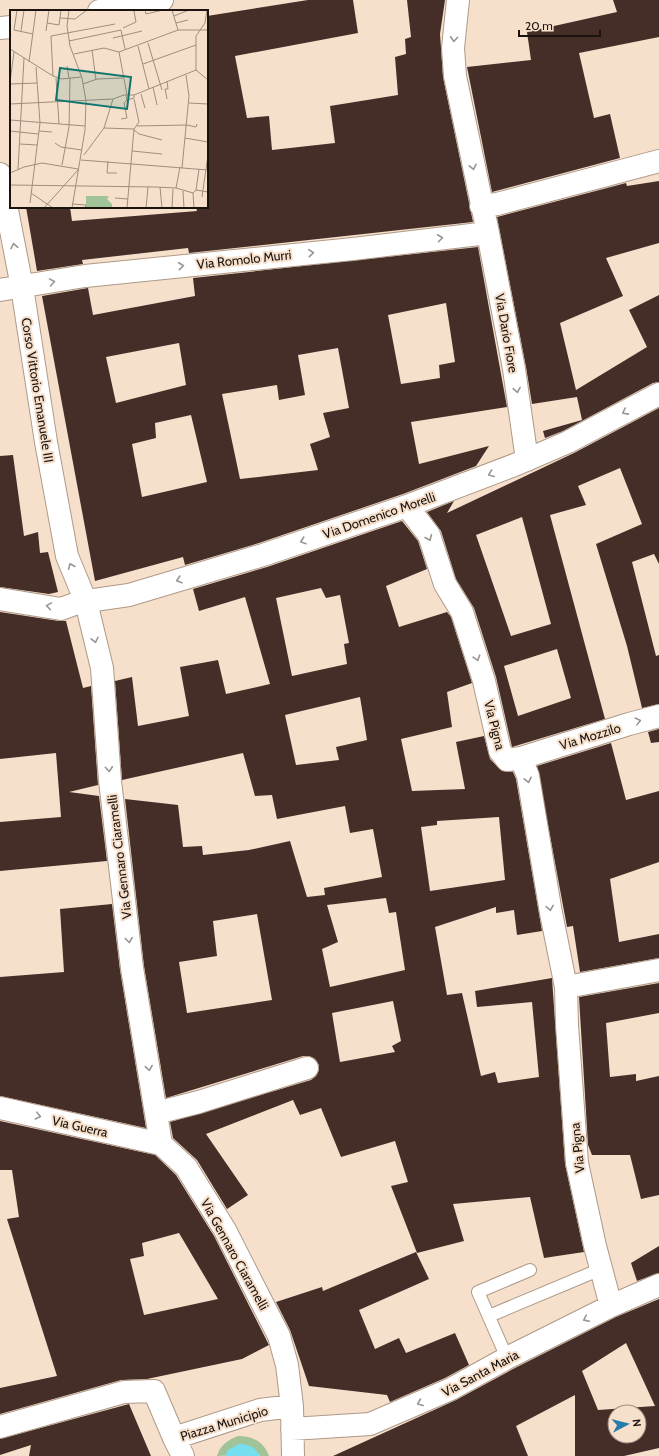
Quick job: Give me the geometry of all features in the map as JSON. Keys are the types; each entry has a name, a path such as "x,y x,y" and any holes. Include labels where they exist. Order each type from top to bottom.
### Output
{"street":[{"path":"105,10 162,0"},
{"name":"Via Dario Fiore","path":"458,0 454,48 455,76 481,206 488,232 514,369 528,460"},
{"path":"0,28 10,26"},
{"path":"481,206 497,204 659,161"},
{"name":"Corso Vittorio Emanuele III","path":"0,174 22,287 46,442 67,556 86,602"},
{"name":"Via Romolo Murri","path":"0,290 85,276 353,249 488,232"},
{"name":"Via Domenico Morelli","path":"0,599 61,608 80,602 129,595 263,555 407,506 528,460 568,442 659,394"},
{"name":"Via Pigna","path":"407,506 429,535 445,584 462,612 484,681 500,751 507,760 521,758 528,776 551,913 566,987 567,1025 577,1163 611,1306"},
{"name":"Via Gennaro Ciaramelli","path":"86,602 102,668 110,781 132,968 161,1144 186,1167 225,1230 279,1336 287,1365 292,1406"},
{"name":"Via Mozzilo","path":"521,758 659,716"},
{"path":"566,987 659,970"},
{"path":"156,1112 199,1102 307,1068"},
{"name":"Via Guerra","path":"0,1108 161,1144"},
{"name":"Via Santa Maria","path":"292,1429 370,1424 452,1389 507,1358 611,1306 659,1285"},
{"path":"0,1428 124,1392 154,1391 179,1447"},
{"path":"292,1406 293,1456"},
{"name":"Piazza Municipio","path":"179,1447 260,1410 292,1406"}],"lane":[{"path":"488,1316 601,1269"},
{"path":"507,1358 478,1292 530,1270"}],"green space":[{"path":"238,1436 248,1437 257,1441 264,1447 269,1456 260,1456 259,1454 217,1456 225,1443"}],"water":[{"path":"239,1444 251,1447 256,1450 260,1456 225,1456 228,1450"}],"building":[{"path":"308,0 353,0 358,33 235,56 247,118 269,116 272,150 335,143 330,106 398,95 395,57 406,54 405,39 411,37 407,0 445,0 440,34 443,77 473,222 189,253 188,248 82,260 83,264 37,271 26,208 70,208 72,221 197,211 196,208 208,208 208,16"},
{"path":"613,0 659,0 659,37 579,53 594,118 610,114 620,158 492,192 467,67 531,60 527,32 617,12"},
{"path":"659,181 659,243 606,258 623,296 560,323 576,390 647,347 629,310 659,295 659,382 653,383 563,431 545,438 543,431 582,420 577,397 532,404 497,217 626,183 627,186"},
{"path":"478,247 507,407 411,422 419,464 489,446 476,466 403,494 259,543 185,565 183,557 95,581 42,296 88,288 93,315 195,296 193,278","holes":["446,303 455,362 439,365 440,378 401,384 388,315","179,343 186,385 116,403 106,357","338,348 349,408 323,413 330,437 310,444 318,470 240,479 222,394 277,385 279,400 305,395 298,355","191,415 207,482 142,497 132,444 156,438 155,423"]},
{"path":"659,408 659,564 654,554 632,562 656,656 659,655 659,704 642,708 627,646 596,544 642,524 620,468 578,486 586,505 550,515 605,719 512,747 496,677 474,608 456,579 441,531 427,512 454,501 447,513 574,453","holes":["522,517 551,624 511,636 476,535","557,649 571,698 518,716 504,666"]},
{"path":"13,455 24,536 38,532 40,553 48,552 58,592 49,594 0,587 0,456"},
{"path":"402,521 418,541 427,569 386,586 399,627 447,612 451,617 472,683 447,692 452,727 401,739 412,791 465,789 456,742 484,736 490,759 502,771 513,772 516,779 542,931 517,935 514,910 496,913 496,907 435,927 447,995 462,993 481,1076 495,1072 498,1083 539,1077 532,1002 477,1007 475,991 552,978 565,1164 584,1252 544,1258 530,1197 453,1204 464,1241 417,1253 391,1186 408,1182 395,1141 341,1157 321,1108 300,1115 293,1100 206,1134 248,1195 227,1209 197,1160 173,1138 170,1122 311,1080 316,1076 319,1070 319,1065 315,1059 309,1056 303,1056 166,1098 144,966 125,799 178,805 183,847 202,846 203,855 249,850 290,841 307,897 325,895 324,888 382,877 373,829 350,833 345,806 277,819 272,795 255,796 243,753 122,780 115,681 132,677 138,726 189,716 180,667 218,660 226,694 270,684 245,597 199,611 193,589 267,567","holes":["321,588 326,598 340,595 349,643 344,644 347,664 292,676 276,598","360,697 367,740 336,747 339,760 296,765 285,715","499,817 505,880 430,891 421,827 437,825 437,821","386,898 389,913 396,912 405,970 330,987 322,949 338,942 327,905","257,914 272,1000 187,1013 179,962 217,956 213,921","393,1001 401,1041 392,1046 395,1052 340,1062 332,1013"]},
{"path":"0,612 66,621 83,688 91,686 98,785 69,792 99,796 107,861 0,871 0,822 61,817 56,753 0,759"},
{"path":"659,729 659,742 651,743 648,732"},
{"path":"611,743 626,800 659,791 659,862 610,879 619,942 659,934 659,958 580,972 573,926 567,927 537,766"},
{"path":"112,904 120,970 146,1128 0,1096 0,977 64,972 60,909"},
{"path":"659,983 659,1013 606,1023 610,1077 636,1074 636,1081 659,1076 659,1195 641,1199 630,1155 592,1155 588,1145 579,997"},
{"path":"0,1121 155,1155 176,1175 214,1236 269,1345 242,1359 147,1379 121,1380 0,1414 0,1388 57,1376 7,1219 19,1217 12,1170 0,1170","holes":["179,1233 218,1299 144,1315 130,1259 144,1256 142,1243"]},
{"path":"659,1246 659,1273 637,1281 631,1263"},
{"path":"416,1252 429,1279 359,1310 375,1349 399,1338 406,1353 455,1333 469,1365 445,1378 390,1402 387,1395 309,1386 290,1330 276,1302 322,1287 323,1291"},
{"path":"659,1299 659,1448 624,1456 575,1456 575,1395 516,1426 528,1456 333,1456 456,1400 513,1369 616,1317","holes":["626,1343 655,1406 647,1407 647,1444 607,1444 607,1409 598,1410 582,1371"]},
{"path":"129,1404 151,1456 29,1456 31,1445 0,1455 0,1439"}]}
